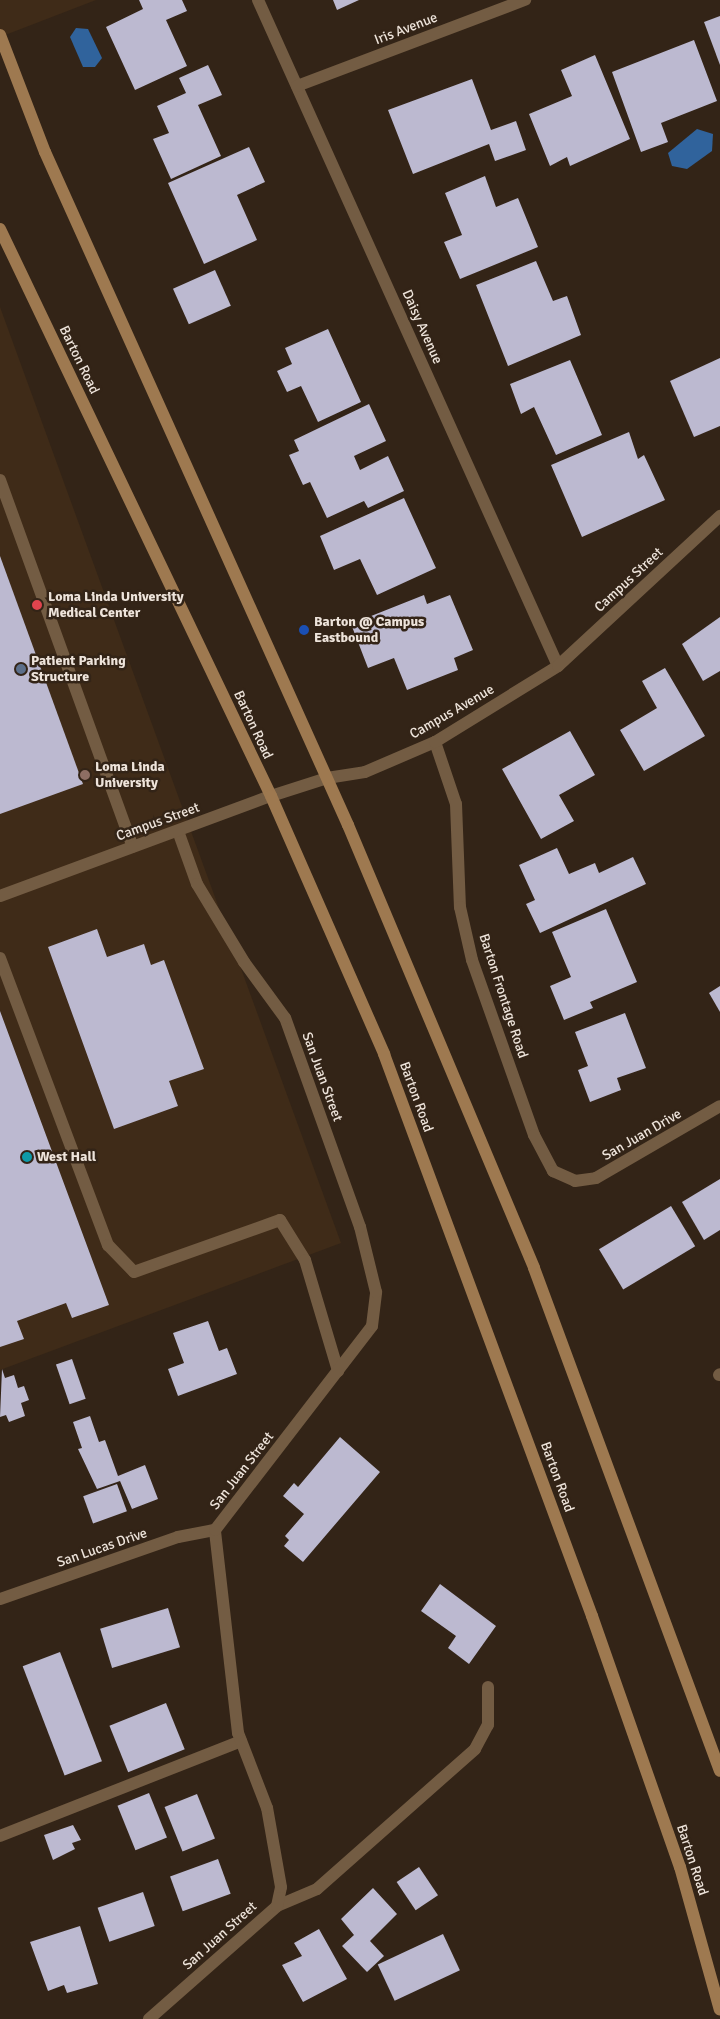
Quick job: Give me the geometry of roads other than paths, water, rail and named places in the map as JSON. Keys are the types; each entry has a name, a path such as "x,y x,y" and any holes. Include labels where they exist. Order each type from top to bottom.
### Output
{"main road":[{"path":"0,35 45,152 327,778 534,1268 720,1771"},
{"name":"Barton Road","path":"0,229 271,796 384,1054 496,1354 680,1867 720,2010"}],"street":[{"name":"Daisy Avenue","path":"258,0 558,666"},
{"name":"Iris Avenue","path":"297,86 525,0"},
{"path":"0,480 133,847"},
{"name":"Campus Street","path":"558,666 720,516"},
{"name":"Campus Avenue","path":"327,778 365,772 435,742 558,666"},
{"name":"Barton Frontage Road","path":"435,742 456,804 460,907 472,960 534,1135 553,1171 575,1181"},
{"name":"Campus Street","path":"0,896 271,796 327,778"},
{"name":"San Juan Street","path":"149,2019 277,1906 281,1887 266,1808 241,1741 215,1530 372,1326 376,1292 360,1227 285,1018 244,962 197,884 178,831"},
{"path":"0,958 108,1245 134,1272 280,1220 305,1260 338,1371"},
{"name":"San Juan Drive","path":"575,1181 596,1178 632,1160 720,1106"},
{"name":"San Lucas Drive","path":"0,1599 178,1536 215,1530"},
{"path":"277,1906 317,1889 475,1749 488,1725 488,1687"},
{"path":"0,1836 241,1741"}],"water":[{"path":"76,28 88,29 102,58 95,67 83,67 70,37"},
{"path":"697,129 713,134 712,151 687,169 672,166 668,153"}],"place":[{"name":"Loma Linda University Medical Center","path":"37,605"},
{"name":"Barton @ Campus Eastbound","path":"304,630"},
{"name":"Patient Parking Structure","path":"21,669"},
{"name":"Loma Linda University","path":"85,775"},
{"name":"West Hall","path":"27,1157"}]}
